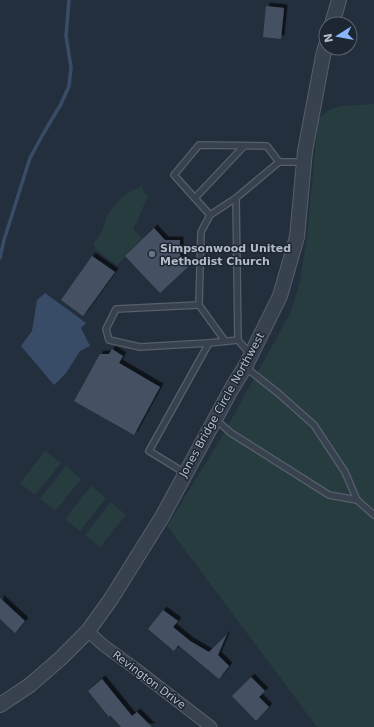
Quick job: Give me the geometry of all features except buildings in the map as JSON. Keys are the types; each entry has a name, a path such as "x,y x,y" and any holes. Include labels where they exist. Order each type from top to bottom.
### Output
{"street":[{"path":"334,16 339,0"},
{"name":"Jones Bridge Circle Northwest","path":"0,705 30,685 61,658 88,631 111,599 162,517 248,361 280,296 297,237 305,151 323,56"},
{"name":"Revington Drive","path":"88,631 103,645 211,727"}],"lane":[{"path":"210,215 174,175 199,145 267,146 279,162"},
{"path":"194,198 244,146"},
{"path":"225,341 199,305 201,232 210,215 236,198 279,162 304,162"},
{"path":"236,198 238,340 248,361 278,393 314,425 345,472 357,500 374,515"},
{"path":"199,305 116,309 106,330 109,340 140,347 238,340"},
{"path":"185,473 149,451 209,343"},
{"path":"215,419 231,433 329,495 357,500"}],"green space":[{"path":"374,104 374,727 317,727 167,526 221,438 291,312 300,281 307,236 318,119 329,110 340,106"},
{"path":"142,186 144,193 148,195 133,229 143,239 117,265 96,250 94,244 102,231 107,216 118,201 126,194"},
{"path":"45,451 61,463 35,495 20,483"},
{"path":"66,466 81,479 55,511 40,499"},
{"path":"91,486 106,498 80,531 65,519"},
{"path":"111,502 126,515 100,547 85,535"}],"water":[{"path":"45,293 86,323 81,328 90,346 80,351 66,373 54,385 21,346 32,331 37,300"}],"waterway":[{"path":"0,258 4,240 30,158 61,104 69,86 71,67 66,36 69,0"}],"place":[{"name":"Simpsonwood United Methodist Church","path":"152,254"}]}
